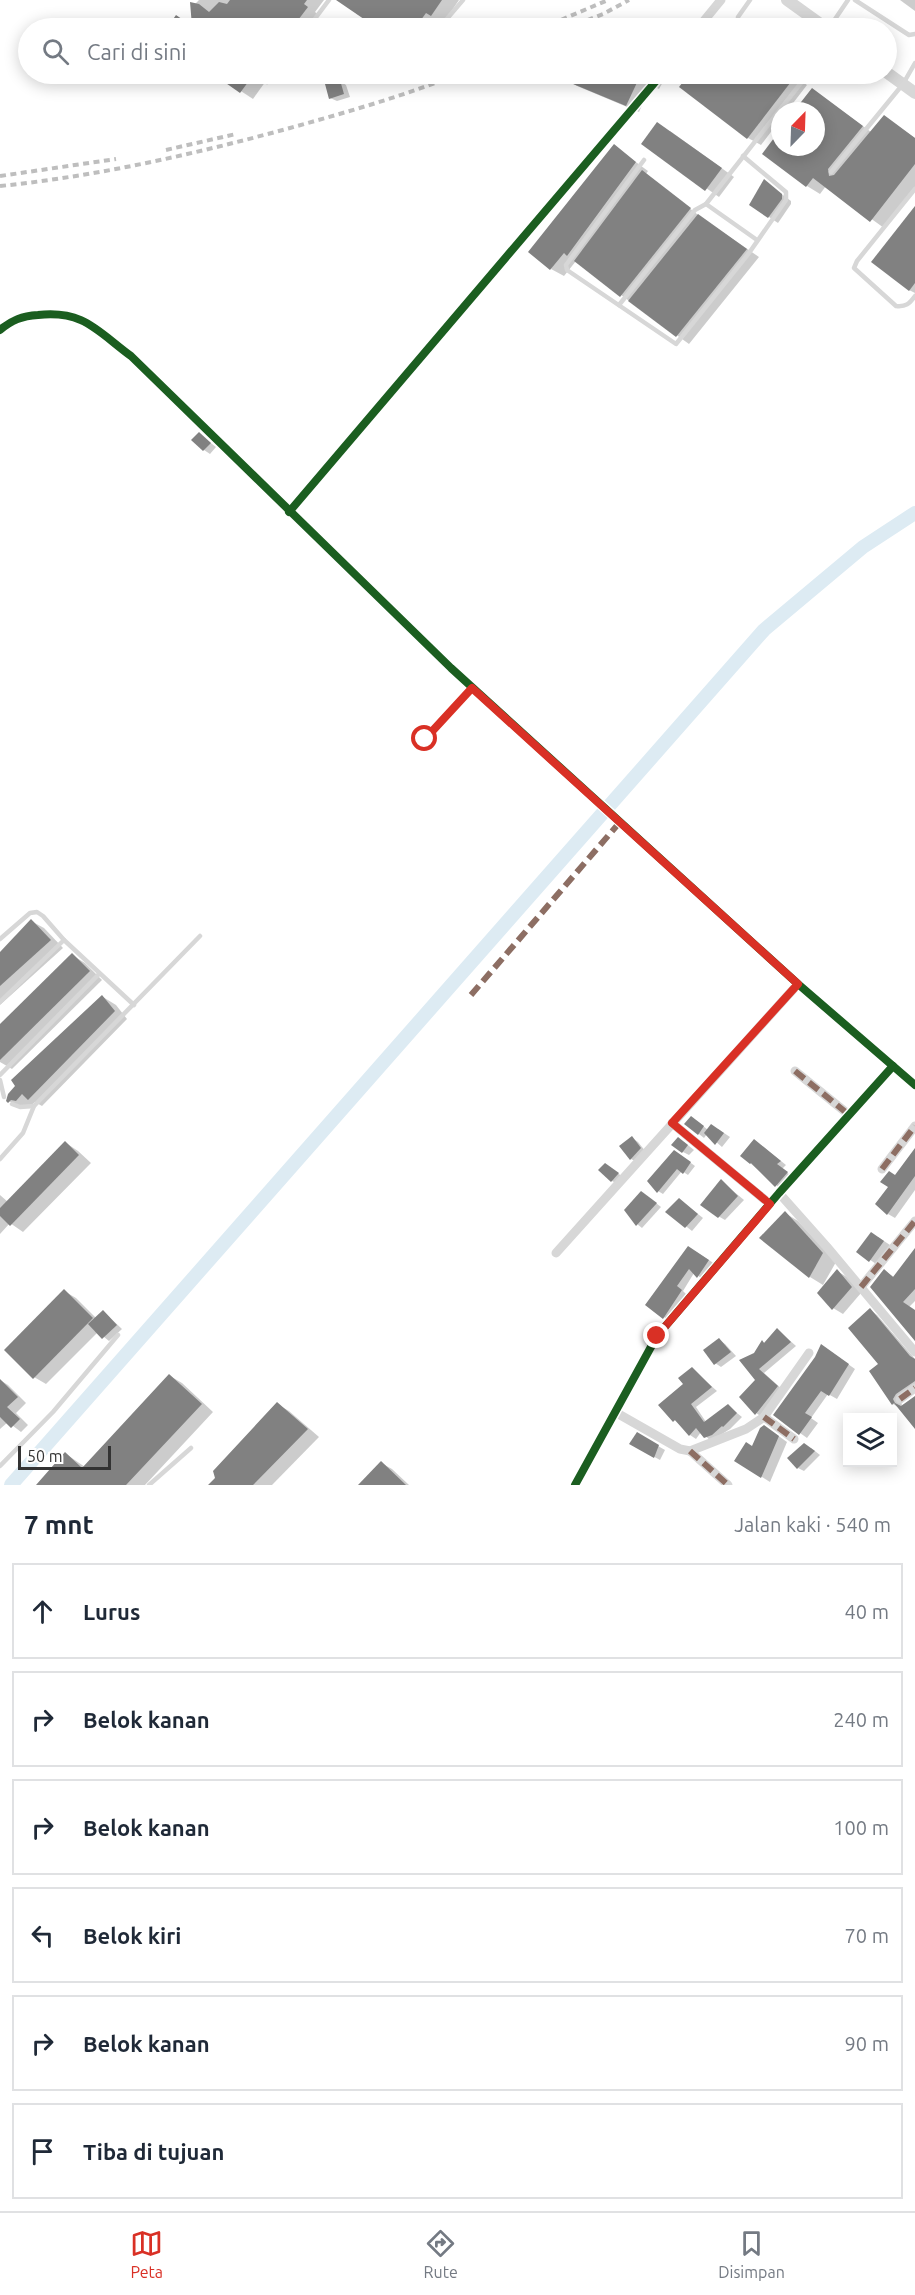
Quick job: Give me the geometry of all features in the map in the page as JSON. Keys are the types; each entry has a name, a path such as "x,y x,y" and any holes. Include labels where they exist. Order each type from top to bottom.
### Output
{"street":[{"path":"706,18 721,0"},
{"path":"787,0 813,18"},
{"path":"897,80 915,93"},
{"path":"290,513 654,84"},
{"path":"0,330 11,321 27,316 47,314 74,316 97,328 131,356 472,688 798,984 915,1085"},
{"path":"556,1253 798,984"},
{"path":"575,1485 657,1336 848,1114 893,1066"},
{"path":"795,1071 848,1114"},
{"path":"672,1123 770,1204"},
{"path":"882,1169 915,1126"},
{"path":"779,1193 915,1352"},
{"path":"861,1287 915,1221"},
{"path":"690,1451 746,1429 764,1417 809,1353"},
{"path":"900,1399 915,1388"},
{"path":"615,1412 680,1449 690,1451 728,1485"},
{"path":"764,1417 794,1439"}],"lane":[{"path":"316,18 329,0"},
{"path":"448,18 463,0"},
{"path":"738,18 750,0"},
{"path":"835,18 848,0"},
{"path":"855,0 883,18"},
{"path":"897,27 909,35 915,34"},
{"path":"831,172 903,84 915,63"},
{"path":"619,305 695,210 706,204 800,84"},
{"path":"644,160 566,265 567,270 676,344 749,253 787,197 786,192 743,156"},
{"path":"915,189 857,261 854,268 896,306 909,304 915,296"},
{"path":"706,204 756,240"},
{"path":"425,739 472,688"},
{"path":"0,939 34,912 43,916 63,940 135,1005"},
{"path":"0,1159 23,1133 34,1106 200,936"},
{"path":"0,1002 63,940"},
{"path":"0,1075 99,974"},
{"path":"0,1080 4,1097"},
{"path":"12,1104 20,1107 34,1106"},
{"path":"0,1466 53,1412 118,1335"},
{"path":"149,1485 191,1448"}],"building":[{"path":"230,0 307,0 304,4 308,7 300,18 191,18 190,2 199,4 209,12 219,2 227,4"},
{"path":"336,0 442,0 431,16 426,13 422,18 362,18"},
{"path":"227,84 247,84 240,93"},
{"path":"325,84 341,84 344,94 329,99"},
{"path":"573,84 636,84 626,106"},
{"path":"681,84 789,84 775,102 771,102 771,108 747,139 679,87"},
{"path":"812,88 863,126 828,169 829,176 834,175 884,115 915,138 915,164 870,222 813,178 806,187 762,154 771,142 771,156 825,156 825,102 801,102"},
{"path":"657,122 722,168 705,191 641,144"},
{"path":"614,144 636,162 567,256 564,253 550,270 528,252"},
{"path":"642,170 691,208 620,297 574,261"},
{"path":"764,179 782,194 782,199 768,218 749,205"},
{"path":"915,206 915,283 909,291 871,262"},
{"path":"698,214 747,249 676,337 628,301"},
{"path":"199,432 211,443 203,451 191,440"},
{"path":"31,919 51,940 0,986 0,952"},
{"path":"72,953 90,971 0,1060 0,1024"},
{"path":"102,995 115,1011 28,1100 22,1094 16,1101 11,1100 8,1103 6,1101 8,1094 15,1086 11,1080"},
{"path":"691,1116 704,1126 698,1135 684,1124"},
{"path":"711,1124 724,1133 715,1145 704,1133"},
{"path":"632,1136 641,1148 630,1160 619,1146"},
{"path":"678,1137 688,1145 682,1153 671,1145"},
{"path":"754,1139 781,1161 777,1164 788,1172 775,1187 751,1163 740,1156"},
{"path":"65,1141 79,1155 10,1226 0,1216 0,1208"},
{"path":"915,1148 915,1176 887,1215 875,1204 888,1187 880,1182 889,1171 895,1175"},
{"path":"674,1150 691,1162 683,1174 677,1169 657,1193 647,1181"},
{"path":"605,1163 619,1173 611,1182 598,1170"},
{"path":"721,1179 738,1196 718,1218 700,1205"},
{"path":"641,1191 657,1203 636,1226 624,1210"},
{"path":"679,1198 698,1214 685,1228 665,1212"},
{"path":"785,1211 823,1253 809,1278 759,1238"},
{"path":"871,1232 884,1241 869,1262 856,1252"},
{"path":"688,1246 709,1260 697,1278 689,1269 677,1286 682,1290 663,1319 645,1305"},
{"path":"915,1248 915,1289 903,1302 915,1310 915,1341 870,1287 884,1269 893,1277"},
{"path":"837,1269 852,1287 832,1310 817,1293"},
{"path":"64,1289 93,1318 33,1379 4,1350"},
{"path":"870,1308 915,1359 915,1381 896,1394 893,1399 901,1406 915,1396 915,1429 894,1403 892,1405 869,1371 878,1364 848,1328"},
{"path":"103,1310 117,1325 102,1339 88,1324"},
{"path":"777,1328 791,1342 759,1369 778,1386 755,1415 739,1397 755,1380 739,1360 754,1353 762,1340 764,1343"},
{"path":"719,1338 731,1352 714,1365 703,1350"},
{"path":"821,1344 849,1364 829,1396 821,1391 805,1413 812,1417 799,1435 773,1415 815,1357"},
{"path":"692,1367 712,1387 691,1404 704,1422 728,1404 737,1413 723,1427 704,1438 696,1428 689,1436 658,1405 683,1384 678,1378"},
{"path":"169,1374 202,1404 126,1485 36,1485 65,1452 82,1468"},
{"path":"0,1379 18,1397 7,1407 20,1419 11,1428 0,1417"},
{"path":"277,1402 308,1429 253,1485 208,1485 215,1478 213,1471"},
{"path":"764,1425 779,1436 761,1478 734,1461 746,1442 752,1446 760,1428"},
{"path":"637,1432 659,1445 654,1458 629,1444"},
{"path":"804,1443 815,1451 797,1469 787,1458"},
{"path":"381,1461 406,1485 358,1485"}],"waterway":[{"path":"11,1485 764,630 863,547 915,513"}],"railway":[{"path":"566,18 608,0"},
{"path":"593,18 629,0"},
{"path":"0,186 110,170 218,147 354,110 431,84"},
{"path":"166,150 236,134"},
{"path":"0,176 116,159"}],"marked path":[{"path":"471,995 620,822"},
{"path":"795,1071 848,1114"},
{"path":"882,1169 915,1126"},
{"path":"861,1287 915,1221"},
{"path":"900,1399 915,1388"},
{"path":"764,1417 794,1439"},
{"path":"690,1451 728,1485"}],"cycle path":[{"path":"289,512 653,84"},
{"path":"0,330 13,321 27,316 54,314 67,316 89,324 131,356 451,668 798,984 893,1066"},
{"path":"575,1485 657,1336 779,1193 893,1066 915,1085"}],"route":[{"path":"425,739 472,688 798,984 672,1123 770,1204 657,1336"}]}
